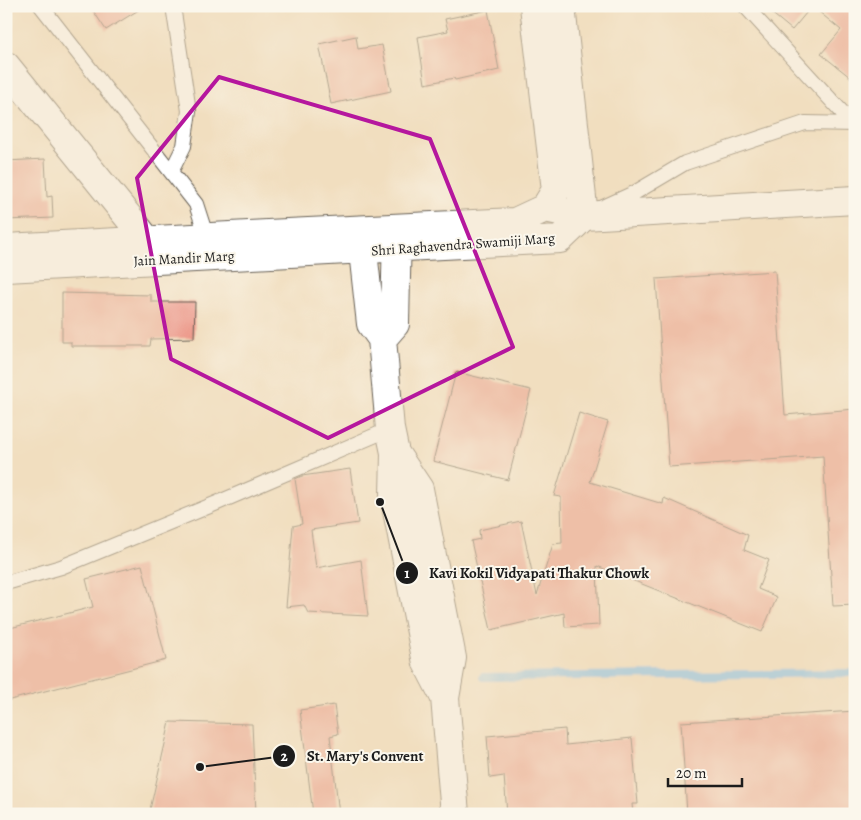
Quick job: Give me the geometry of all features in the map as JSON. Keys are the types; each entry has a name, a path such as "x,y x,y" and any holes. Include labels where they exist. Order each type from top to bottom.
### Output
{"street":[{"path":"536,6 556,190 545,208 584,216 855,200"},
{"path":"561,6 584,216"},
{"path":"6,66 147,240"},
{"name":"Shri Raghavendra Swamiji Marg","path":"491,233 545,208"},
{"name":"Shri Raghavendra Swamiji Marg","path":"361,240 491,233 560,239 584,216"},
{"name":"Jain Mandir Marg","path":"6,268 54,255 147,240 181,248 207,238 361,240"},
{"path":"382,339 395,324 397,238"},
{"path":"361,240 371,324 382,339 392,441 394,494 423,579 427,663 445,698 455,814"},
{"name":"Jain Mandir Marg","path":"6,248 54,255 361,240"}],"lane":[{"path":"40,6 196,204 207,238"},
{"path":"171,172 184,146 189,111 173,6"},
{"path":"745,6 854,124"},
{"path":"584,216 636,192 684,163 805,123 854,124"},
{"path":"6,583 61,567 217,504 392,441"}],"highlighted area":[{"path":"219,77 430,139 513,347 328,438 171,359 137,178"}],"building":[{"path":"90,6 145,6 106,30"},
{"path":"763,6 812,6 792,30"},
{"path":"812,6 855,6 855,81 821,54 841,30"},
{"path":"488,10 499,70 455,80 454,78 425,84 418,37 448,31 445,19"},
{"path":"356,36 358,49 382,45 391,91 331,104 319,44"},
{"path":"45,159 47,197 52,196 53,218 6,220 6,161"},
{"path":"775,271 785,415 855,409 855,605 833,606 823,456 669,467 656,279"},
{"path":"62,293 151,295 151,302 195,302 194,338 151,339 150,346 71,346 71,342 62,342"},
{"path":"456,372 531,390 508,480 433,461"},
{"path":"579,413 608,422 590,482 663,504 664,498 748,535 744,550 769,560 758,589 777,597 762,632 597,566 599,625 565,627 564,613 491,630 471,541 480,539 479,530 521,521 537,595 553,544 562,543 561,497 554,496"},
{"path":"350,469 358,523 311,530 316,568 361,560 368,616 308,613 304,605 286,607 293,526 302,524 295,479 302,476"},
{"path":"142,565 166,660 6,701 6,629 93,607 86,579"},
{"path":"334,705 338,734 330,736 339,814 313,814 300,710"},
{"path":"855,711 855,814 687,814 681,722"},
{"path":"170,722 252,724 256,814 149,814"},
{"path":"565,729 566,745 632,738 638,804 632,804 633,814 507,814 504,776 490,778 487,736"}],"waterway":[{"path":"483,677 855,673"}],"place":[{"name":"Kavi Kokil Vidyapati Thakur Chowk","path":"380,502"},
{"name":"St. Mary's Convent","path":"200,767"}]}
